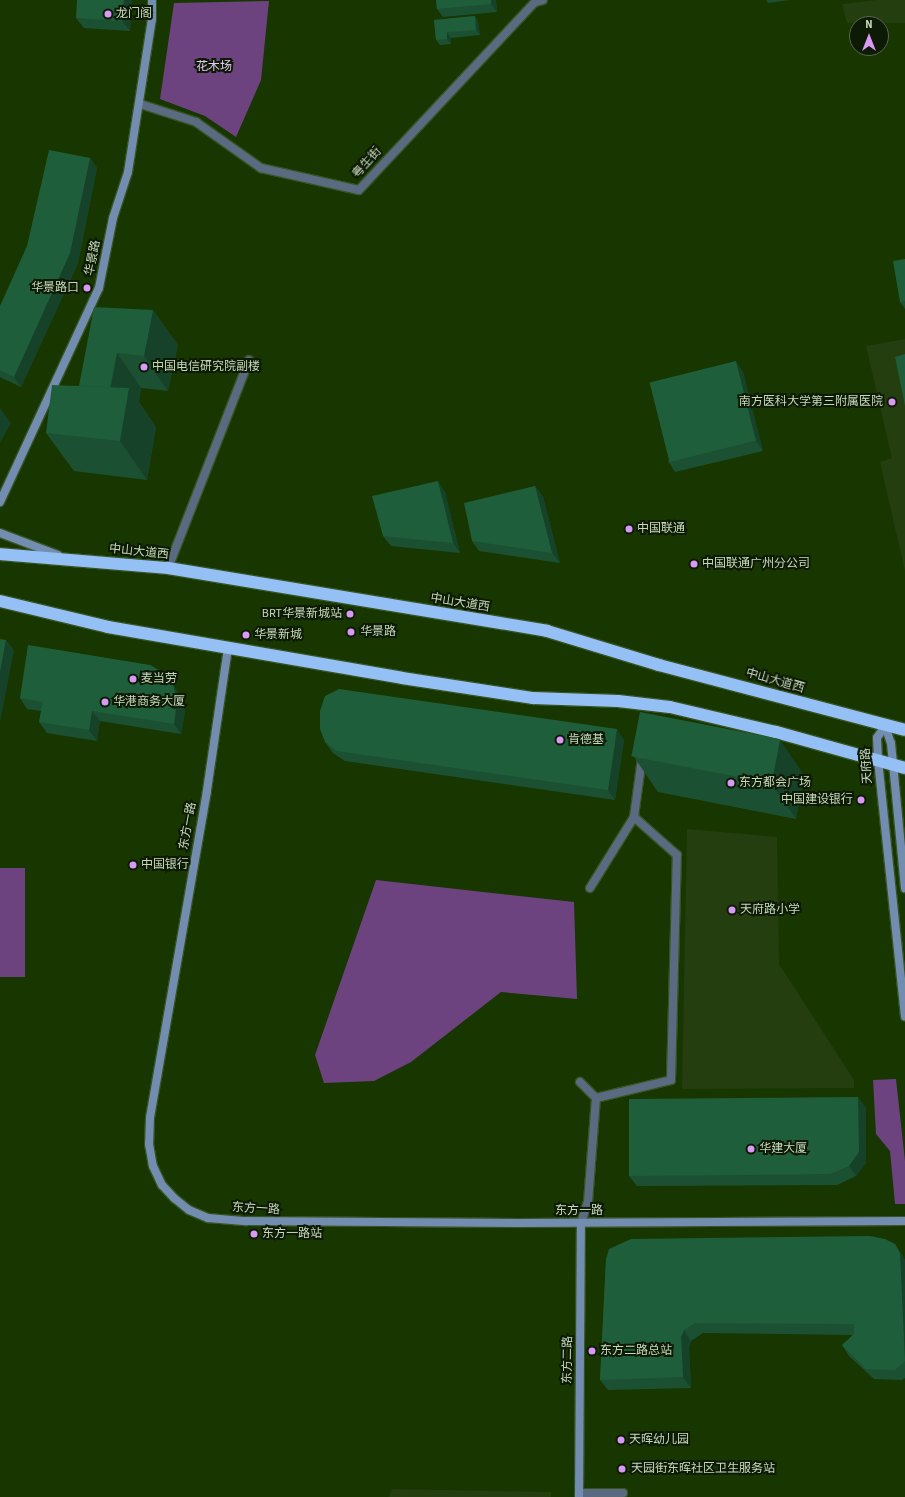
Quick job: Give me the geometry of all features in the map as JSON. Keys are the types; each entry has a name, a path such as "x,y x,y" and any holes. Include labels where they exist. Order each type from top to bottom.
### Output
{"highway":[{"name":"中山大道西","path":"0,554 168,568 547,631 885,726 905,730"},
{"path":"0,601 108,627 533,698 649,708 714,716 905,768"}],"street":[{"name":"华景路","path":"0,502 99,288 113,218 128,172 140,104 152,19 152,0"},
{"name":"粤生街","path":"140,104 196,122 260,168 359,190 535,2 543,0"},
{"path":"168,568 249,360"},
{"path":"0,533 68,559"},
{"name":"东方一路","path":"228,648 207,791 150,1118 150,1151 153,1166 162,1185 189,1210 208,1218 246,1221 582,1223 905,1221"},
{"path":"885,726 891,743 905,888"},
{"name":"天府路","path":"885,726 877,738 878,760 905,1017"},
{"path":"590,888 634,813 643,751"},
{"path":"596,1098 672,1080 676,855 634,813"},
{"path":"580,1082 596,1098 588,1202 582,1223"},
{"name":"东方二路","path":"579,1495 582,1223"},
{"path":"579,1495 623,1493"}],"shaded area":[{"path":"877,0 905,0 905,23 889,23 889,16 849,16 849,23 847,23 842,4"},
{"name":"南方医科大学第三附属医院","path":"905,339 905,571 880,462 892,458 866,346"},
{"name":"天府路小学","path":"687,829 777,837 779,964 854,1080 854,1088 682,1089"},
{"path":"392,1489 551,1492 551,1497 389,1497"}],"green space":[{"name":"花木场","path":"269,1 261,80 236,137 205,116 160,99 174,3"},
{"path":"0,868 25,868 25,977 0,977"},
{"path":"376,880 574,902 577,999 501,992 411,1062 374,1081 324,1083 315,1055"},
{"path":"896,1079 905,1161 905,1204 895,1204 890,1151 876,1134 873,1080"}],"building":[{"path":"77,0 124,0 122,21 76,18"},
{"path":"436,0 491,0 491,4 437,9"},
{"path":"475,16 476,30 447,32 447,39 436,40 434,20"},
{"path":"49,150 90,158 70,253 14,377 0,370 0,306 27,246"},
{"path":"905,259 905,301 900,302 893,261"},
{"path":"94,307 153,310 144,356 117,353 110,387 79,386"},
{"path":"905,354 905,406 895,357"},
{"path":"736,361 756,441 669,462 650,383"},
{"path":"52,385 129,388 120,441 46,433"},
{"path":"438,481 453,543 383,536 372,496"},
{"path":"535,486 552,553 472,541 464,503"},
{"path":"0,639 6,640 0,673"},
{"name":"华港商务大厦","path":"28,645 150,665 166,674 173,684 177,701 174,724 92,711 89,730 39,722 43,702 20,698"},
{"path":"339,689 617,729 608,790 337,751 325,742 320,729 320,711 325,696"},
{"path":"640,712 780,739 772,783 631,756"},
{"name":"华建大厦","path":"858,1097 859,1152 849,1166 830,1174 629,1176 629,1099"},
{"path":"870,1236 885,1239 895,1244 900,1253 905,1361 895,1370 866,1369 842,1345 854,1334 854,1324 695,1323 684,1330 681,1337 683,1377 600,1380 606,1259 609,1249 631,1239"}],"place":[{"name":"龙门阁","path":"108,14"},
{"name":"华景路口","path":"87,288"},
{"name":"中国电信研究院副楼","path":"144,367"},
{"name":"南方医科大学第三附属医院","path":"892,402"},
{"name":"中国联通","path":"629,529"},
{"name":"中国联通广州分公司","path":"694,564"},
{"name":"BRT华景新城站","path":"350,614"},
{"name":"华景路","path":"351,632"},
{"name":"华景新城","path":"246,635"},
{"name":"麦当劳","path":"133,679"},
{"name":"华港商务大厦","path":"105,702"},
{"name":"肯德基","path":"560,740"},
{"name":"东方都会广场","path":"731,783"},
{"name":"中国建设银行","path":"861,800"},
{"name":"中国银行","path":"133,865"},
{"name":"天府路小学","path":"732,910"},
{"name":"华建大厦","path":"751,1149"},
{"name":"东方一路站","path":"254,1234"},
{"name":"东方二路总站","path":"592,1351"},
{"name":"天晖幼儿园","path":"621,1440"},
{"name":"天园街东晖社区卫生服务站","path":"622,1469"}]}
